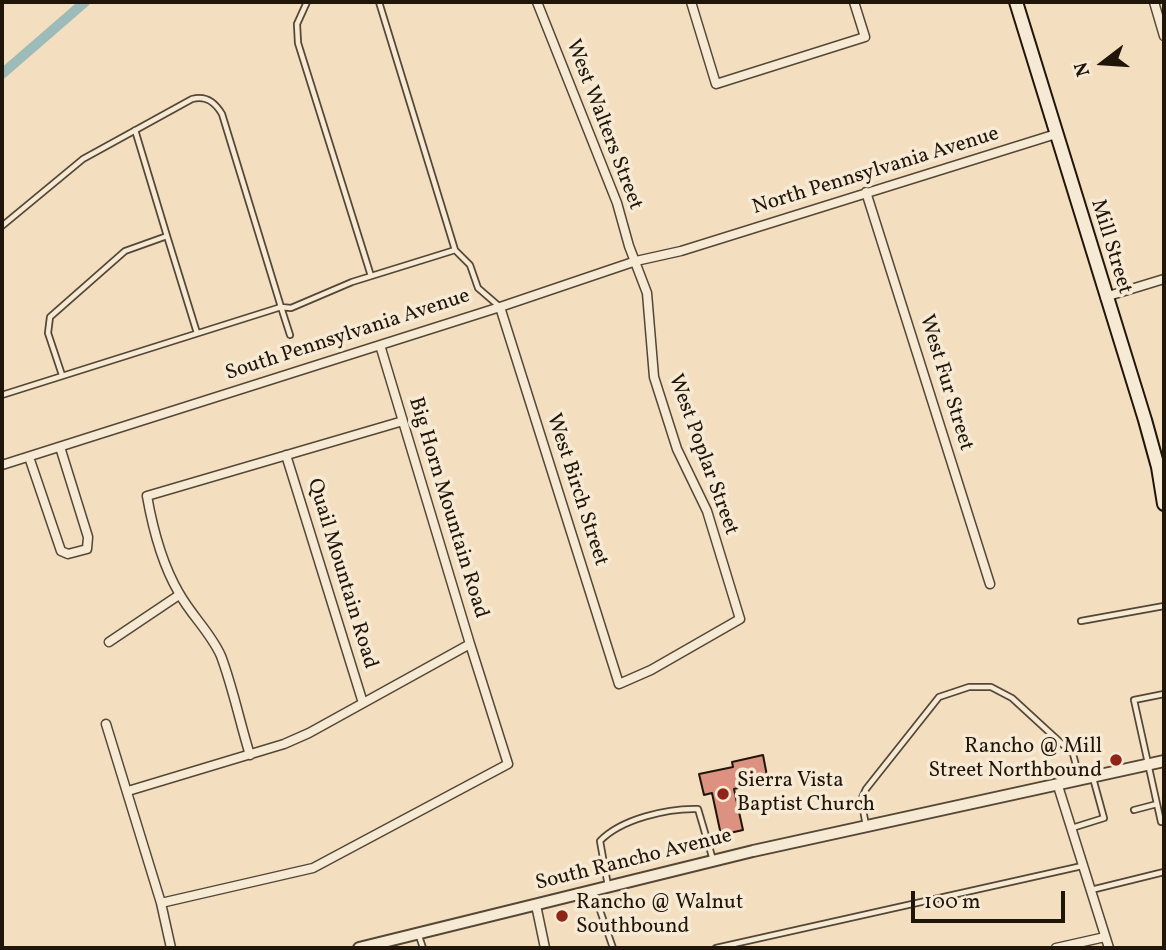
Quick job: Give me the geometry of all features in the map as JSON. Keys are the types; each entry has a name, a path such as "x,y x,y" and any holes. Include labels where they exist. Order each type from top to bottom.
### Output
{"main road":[{"name":"Mill Street","path":"1016,2 1145,420 1164,504"}],"street":[{"name":"West Walters Street","path":"537,2 606,174 636,261"},
{"path":"691,2 716,84 865,37 854,2"},
{"path":"1154,2 1164,36"},
{"name":"North Pennsylvania Avenue","path":"706,243 1056,134"},
{"name":"West Fur Street","path":"866,192 990,584"},
{"name":"South Pennsylvania Avenue","path":"2,465 500,307 636,261 706,243"},
{"name":"West Poplar Street","path":"619,684 651,670 740,619 706,511 677,449 654,377 650,312 636,261"},
{"path":"1105,297 1164,279"},
{"name":"West Birch Street","path":"500,307 619,684"},
{"name":"Big Horn Mountain Road","path":"128,791 250,755 309,733 470,644 380,345"},
{"path":"250,755 220,656 179,595 158,544 146,496 403,421"},
{"path":"29,457 61,551 68,554 87,549 88,537 60,447"},
{"name":"Quail Mountain Road","path":"286,455 363,703"},
{"path":"109,642 179,595"},
{"path":"161,903 313,868 508,764 470,644"},
{"path":"106,724 161,903 171,948"},
{"name":"South Rancho Avenue","path":"359,948 713,861 1164,761"},
{"path":"1058,786 1109,948"},
{"path":"536,905 545,948"},
{"path":"1056,948 1105,937"}],"lane":[{"path":"307,2 297,24 298,43 371,276"},
{"path":"379,2 455,250 470,265 478,288 500,307"},
{"path":"2,226 83,159 192,99 209,99 217,105 222,114 290,335"},
{"path":"135,130 197,333"},
{"path":"62,375 48,333 51,317 125,251 167,236"},
{"path":"2,395 281,307 292,308 328,291 455,250"},
{"path":"1081,621 1164,606"},
{"path":"866,827 861,800 866,789 939,697 970,687 991,687 1012,698 1073,754 1081,781"},
{"path":"1164,694 1134,700 1161,822 1164,822"},
{"path":"1071,828 1104,818 1093,778"},
{"path":"1134,810 1157,804"},
{"path":"608,887 600,841 610,831 626,823 684,809 698,809 713,861"},
{"path":"716,948 1083,866"},
{"path":"1091,890 1164,872"},
{"path":"594,891 613,948"},
{"path":"418,933 422,948"}],"building":[{"name":"Sierra Vista Baptist Church","path":"763,755 768,781 734,789 743,830 721,835 712,793 704,795 699,774 733,767 732,762"}],"waterway":[{"path":"2,74 85,2"}],"place":[{"name":"Rancho @ Mill Street Northbound","path":"1116,760"},
{"name":"Sierra Vista Baptist Church","path":"723,794"},
{"name":"Rancho @ Walnut Southbound","path":"562,916"}]}
